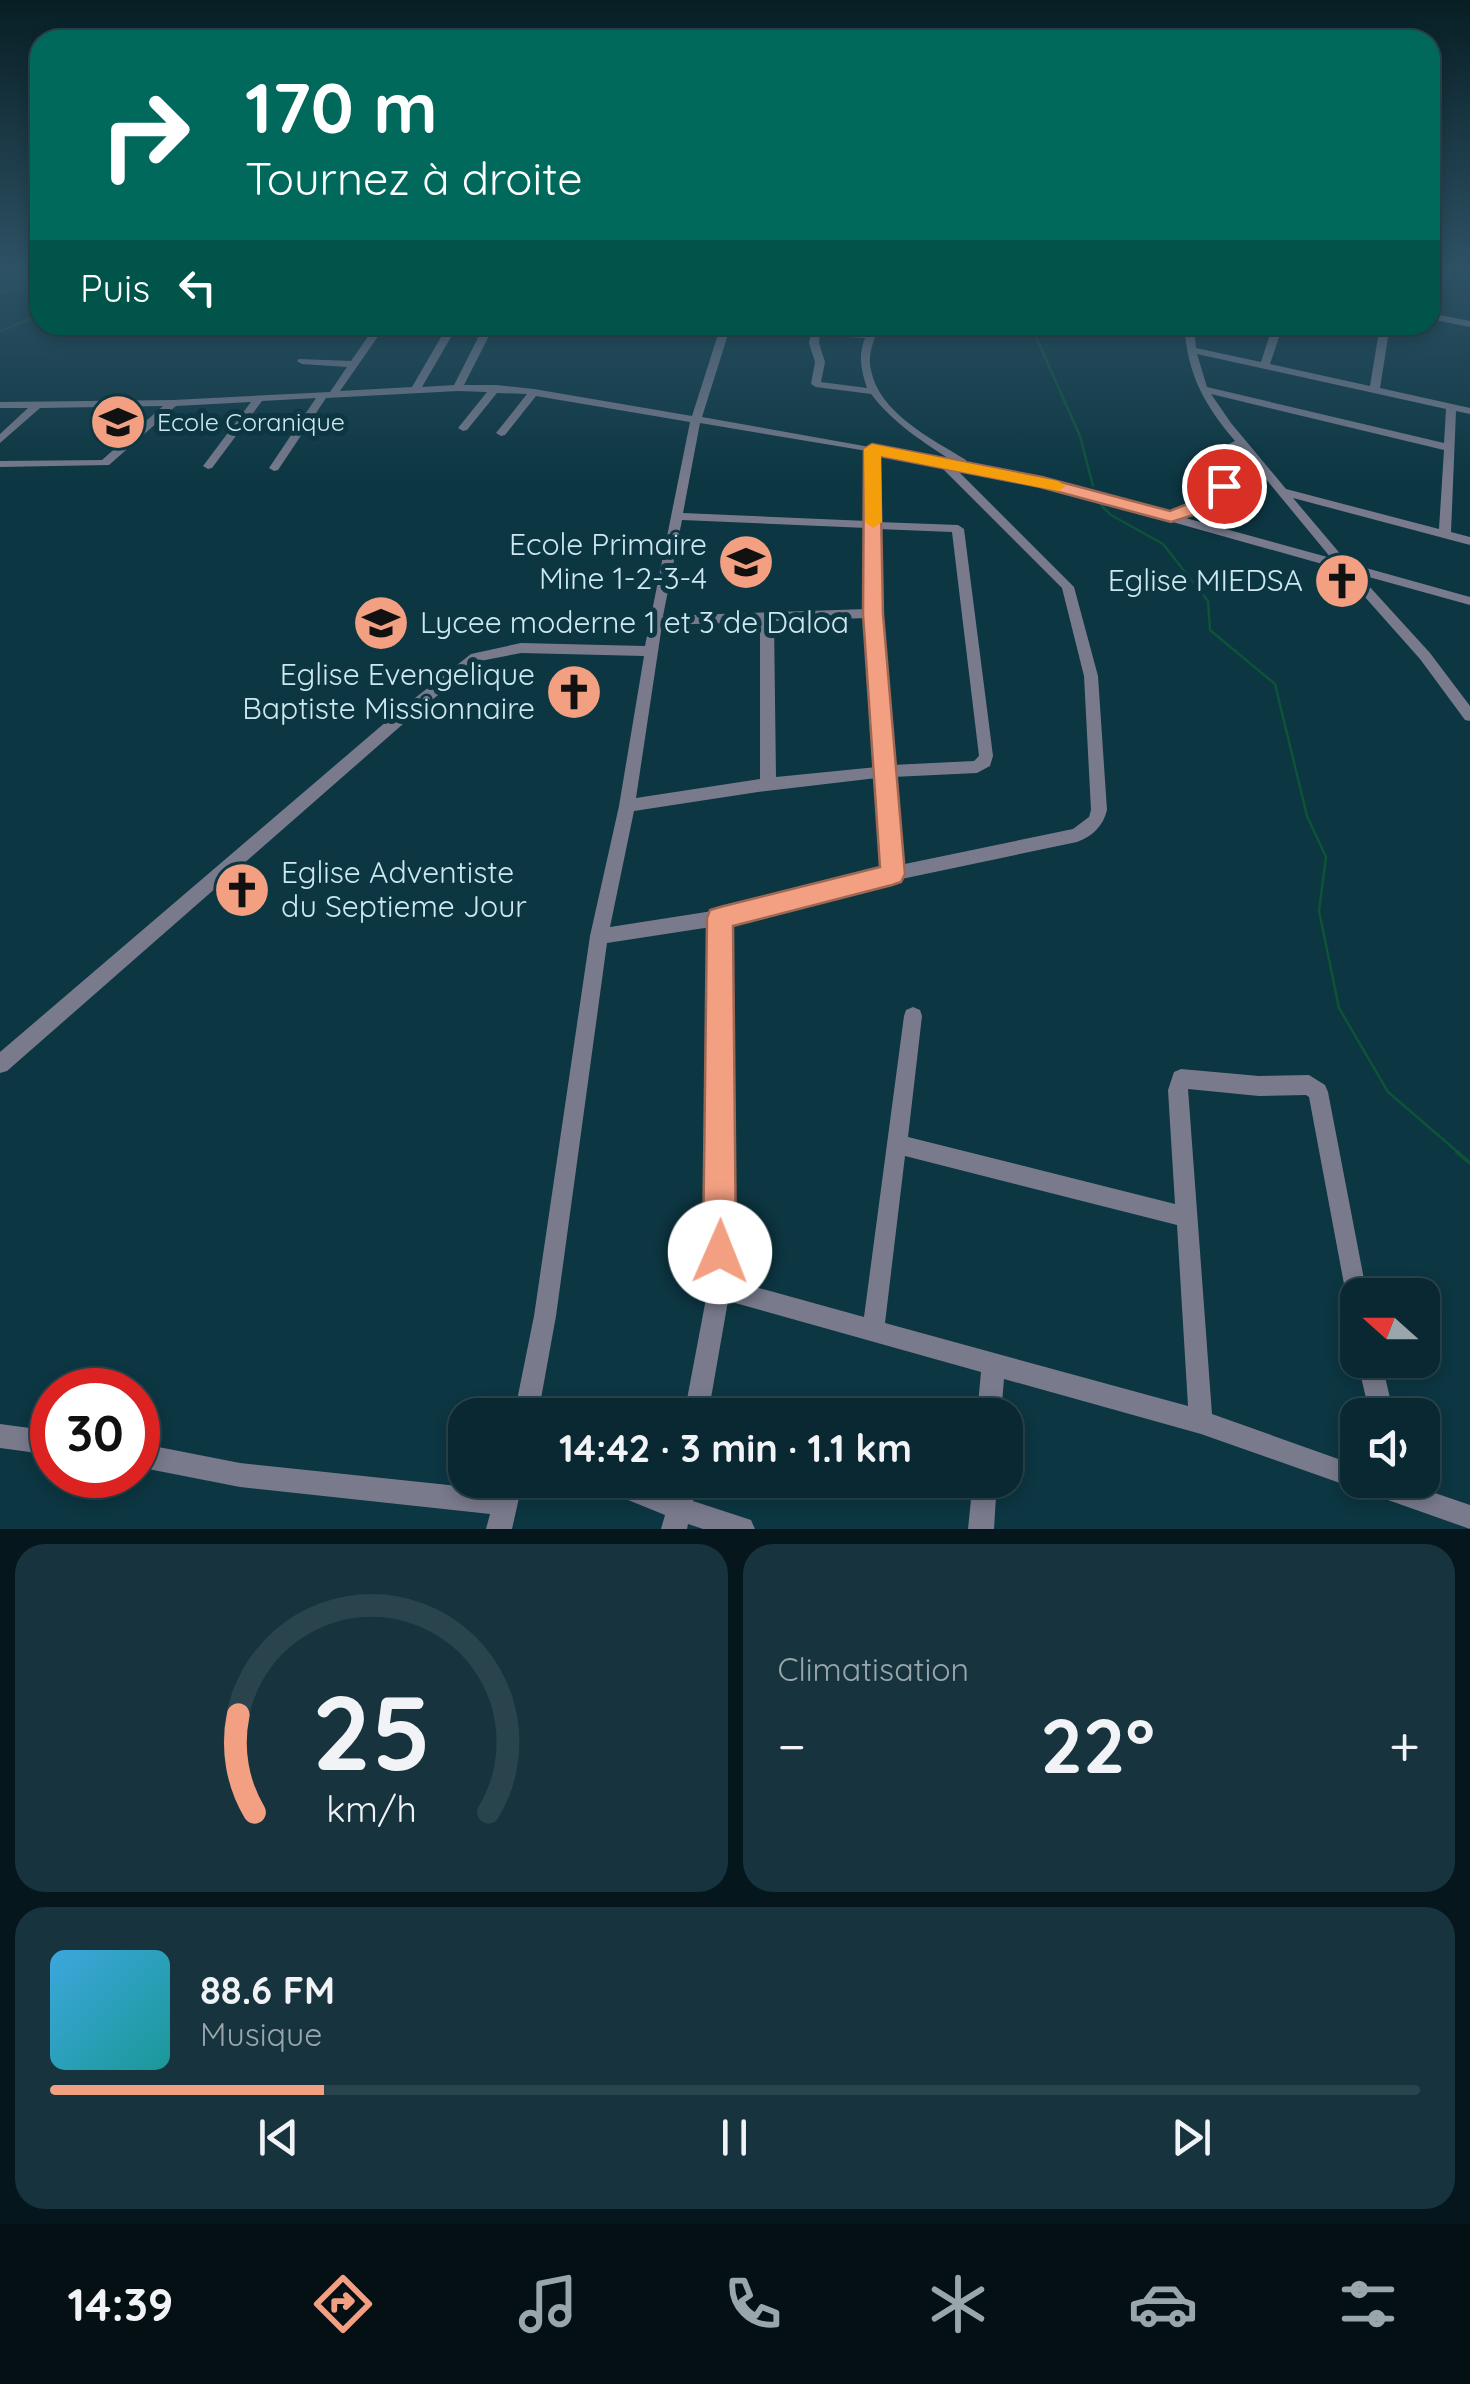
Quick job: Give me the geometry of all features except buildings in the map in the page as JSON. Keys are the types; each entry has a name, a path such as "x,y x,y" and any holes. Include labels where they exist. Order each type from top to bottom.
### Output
{"street":[{"path":"274,468 371,339"},
{"path":"415,391 445,339"},
{"path":"458,388 480,339"},
{"path":"529,1398 546,1316 599,936 627,806 656,621 696,419 721,339"},
{"path":"815,339 820,362 816,384 871,391"},
{"path":"869,339 864,358 871,391 907,429 970,467"},
{"path":"1171,516 1208,506 1224,495 1225,485 1240,483 1242,462 1204,389 1191,339"},
{"path":"1265,364 1273,339"},
{"path":"1375,389 1383,339"},
{"path":"1192,350 1470,411"},
{"path":"302,361 353,364"},
{"path":"0,404 173,403 458,388 534,392 970,467 1171,516 1470,601"},
{"path":"463,428 496,388"},
{"path":"1204,389 1450,448"},
{"path":"501,433 534,392"},
{"path":"208,466 259,398"},
{"path":"0,464 105,463 173,403"},
{"path":"0,440 36,406"},
{"path":"1444,534 1451,406"},
{"path":"1216,410 1343,565 1425,656 1470,716"},
{"path":"872,449 873,614 892,874"},
{"path":"599,936 720,918 1088,830 1099,810 1090,676 1068,588 943,462"},
{"path":"1281,491 1470,541"},
{"path":"627,806 768,782 883,769 977,766 985,762 958,529 677,516"},
{"path":"656,621 873,614"},
{"path":"767,617 768,782"},
{"path":"0,1064 476,656 521,648 652,651"},
{"path":"699,1398 719,1288 720,918"},
{"path":"872,1331 914,1016"},
{"path":"1201,1422 1178,1090 1181,1079 1314,1088 1320,1097 1353,1278"},
{"path":"897,1144 1187,1217"},
{"path":"719,1288 1201,1422 1340,1472"},
{"path":"990,1398 992,1364"},
{"path":"0,1436 30,1440"},
{"path":"160,1459 240,1474 505,1504"},
{"path":"641,1498 677,1519 742,1529"},
{"path":"982,1529 984,1498"},
{"path":"1424,1498 1470,1518"}],"waterway":[{"path":"1037,339 1080,436 1093,486"},
{"path":"1101,505 1111,515 1163,544 1208,601 1210,630 1275,684 1307,816 1326,857 1319,911 1339,1008 1388,1092 1460,1154"},
{"path":"1457,1152 1470,1163"}],"slow traffic":[{"path":"873,522 872,449 1058,486"}],"place":[{"name":"Ecole Coranique","path":"118,422"},
{"name":"Ecole Primaire Mine 1-2-3-4","path":"746,562"},
{"name":"Eglise MIEDSA","path":"1342,581"},
{"name":"Lycee moderne 1 et 3 de Daloa","path":"381,623"},
{"name":"Eglise Evengelique Baptiste Missionnaire","path":"574,692"},
{"name":"Eglise Adventiste du Septieme Jour","path":"242,890"}],"route":[{"path":"720,1252 720,918 892,874 873,614 872,449 1042,482 1171,516 1213,503 1224,495 1224,486"}]}
